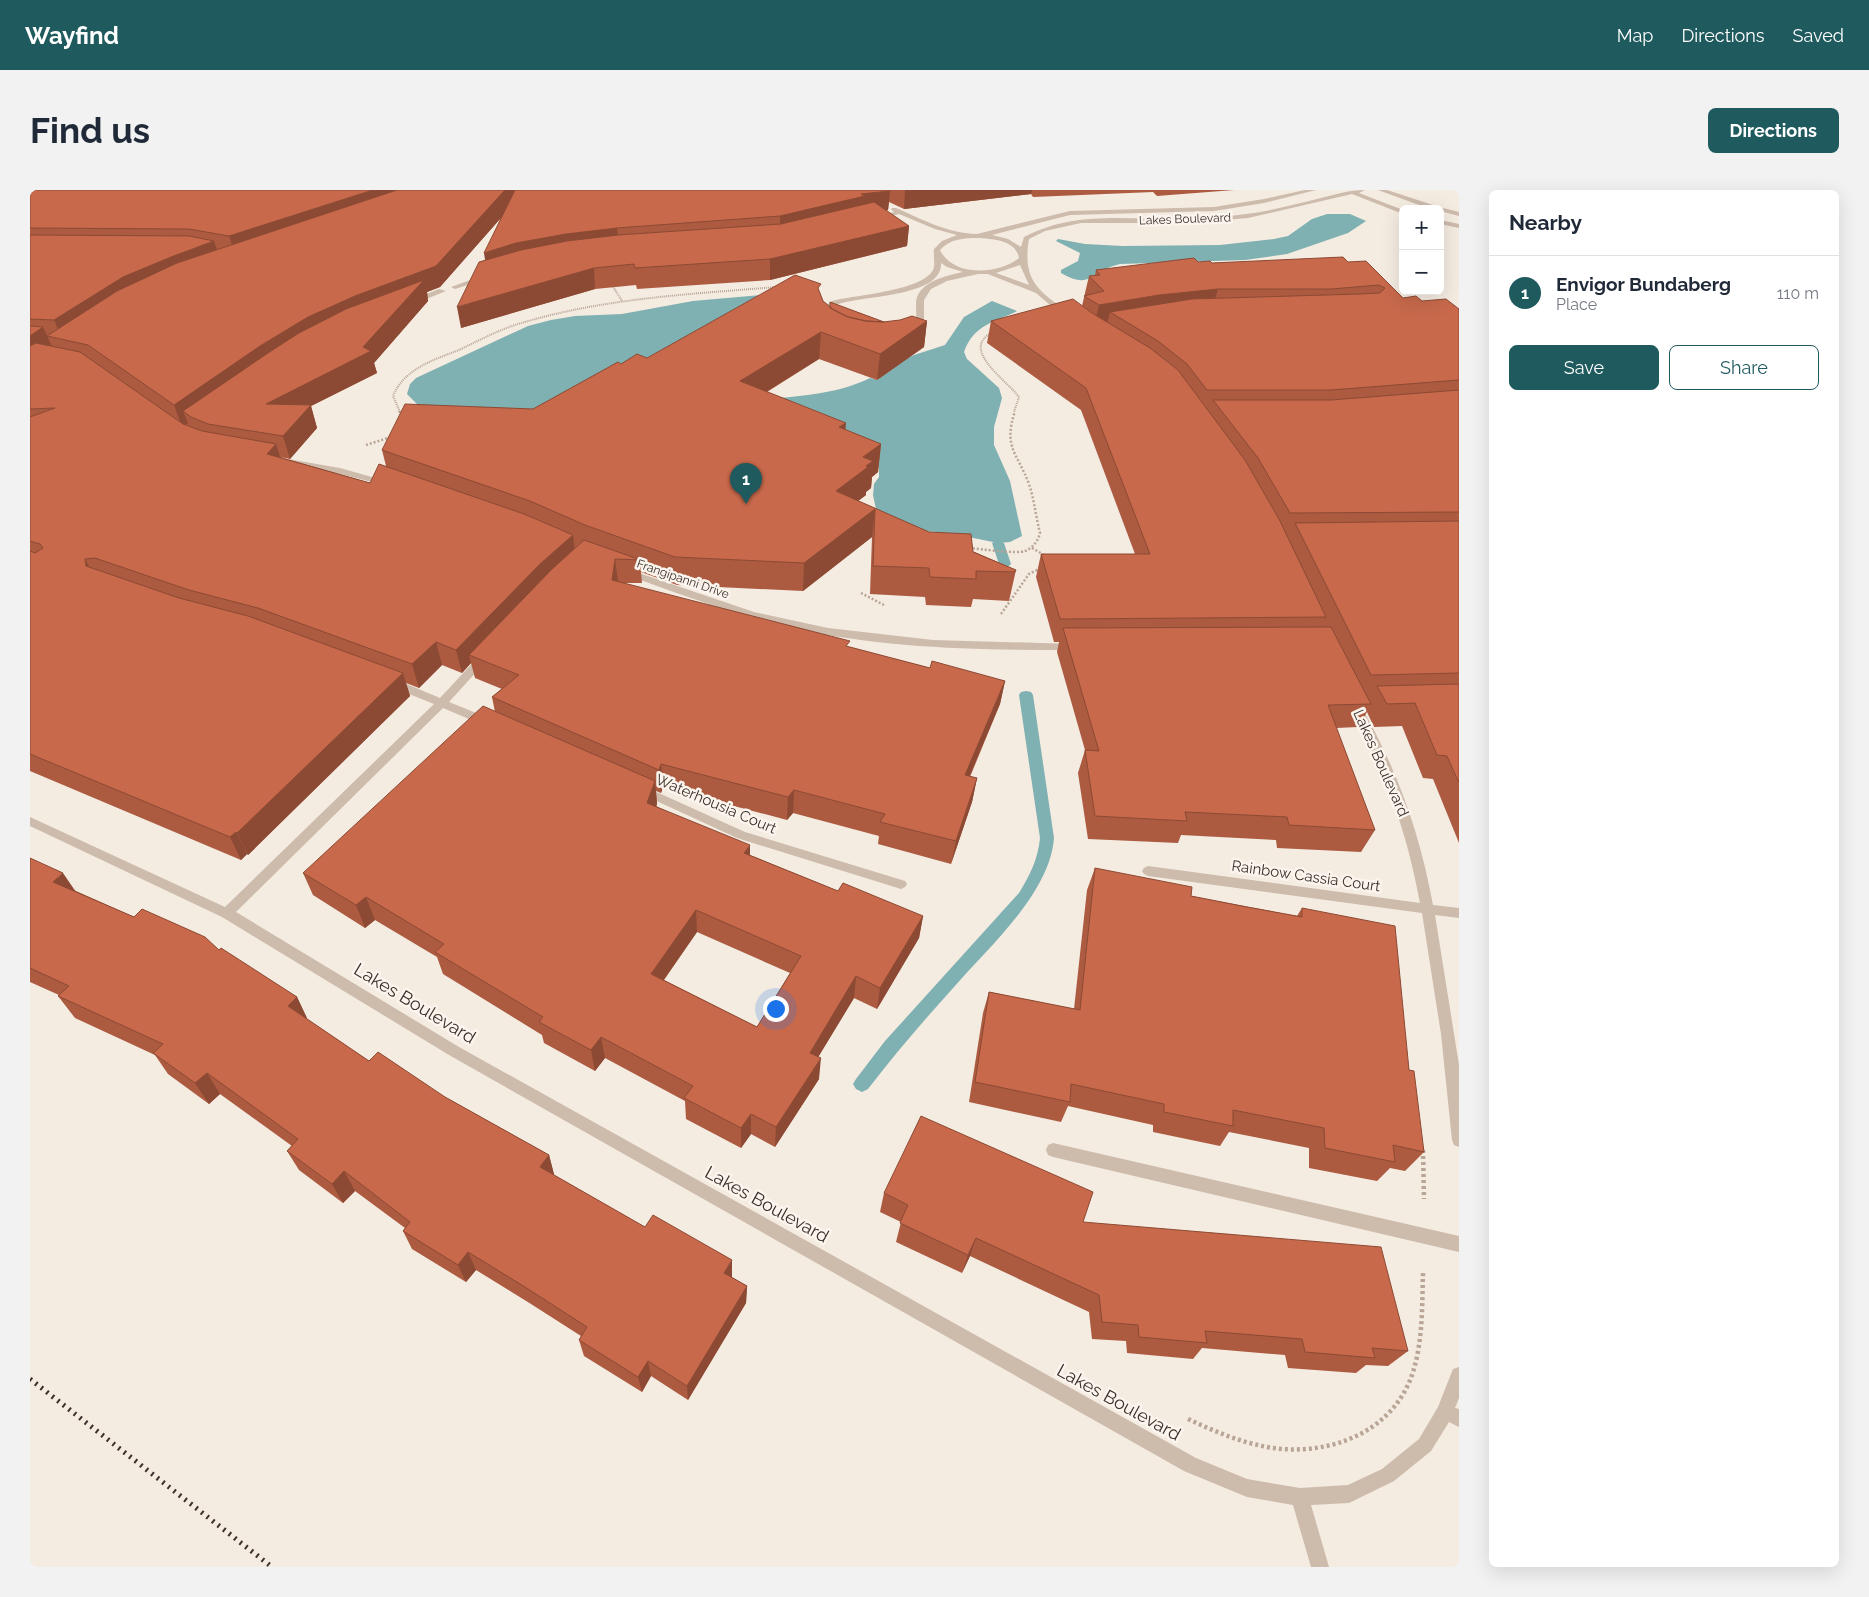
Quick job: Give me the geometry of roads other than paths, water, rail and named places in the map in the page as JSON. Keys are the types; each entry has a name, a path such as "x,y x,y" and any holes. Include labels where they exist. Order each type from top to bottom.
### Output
{"street":[{"name":"Lakes Boulevard","path":"935,246 947,240 1001,231 1033,220 1071,213 1111,210 1180,211 1223,208 1271,200 1313,190"},
{"name":"Lakes Boulevard","path":"1023,257 1026,238 1040,230 1066,224 1108,220 1183,221 1234,218 1282,210 1350,191 1362,190"},
{"path":"1381,190 1427,205"},
{"path":"1350,191 1399,210"},
{"path":"884,204 917,221 950,232 991,237 1013,244 1020,249 1023,257 1022,269 1038,292"},
{"path":"1444,210 1459,214"},
{"path":"866,220 900,212"},
{"path":"917,221 935,246 942,261 952,266 1014,280 1038,292 1076,322"},
{"path":"1444,223 1459,226"},
{"path":"823,321 822,313 828,306 837,301 904,290 933,276 940,264 935,246"},
{"path":"906,338 916,333 921,325 921,296 927,290 949,277 1011,268 1019,264 1023,257"},
{"path":"455,286 494,274"},
{"path":"399,307 442,291"},
{"path":"274,460 340,471 400,486"},
{"name":"Frangipanni Drive","path":"621,570 730,608 793,625 845,634 960,645 1083,647"},
{"path":"228,913 442,703 495,646"},
{"path":"383,679 499,727"},
{"name":"Lakes Boulevard","path":"1356,701 1408,823 1428,910 1444,997 1459,1140"},
{"name":"Waterhousia Court","path":"626,783 741,835 901,884"},
{"name":"Lakes Boulevard","path":"30,821 228,913 454,1051 1190,1465 1247,1488 1300,1497 1349,1494 1388,1475 1425,1445 1452,1415 1459,1375"},
{"name":"Rainbow Cassia Court","path":"1148,871 1459,913"},
{"path":"1053,1150 1459,1244"},
{"path":"1300,1497 1320,1567"}],"water":[{"path":"1327,214 1350,214 1366,221 1348,233 1287,254 1245,260 1120,264 1103,270 1086,280 1071,278 1061,273 1061,270 1078,261 1080,253 1056,241 1058,239 1085,244 1123,246 1220,245 1288,236 1312,219"},
{"path":"773,294 554,410 425,407 417,404 407,394 410,384 416,378 528,326 575,316 622,314 693,301"},
{"path":"992,301 1017,311 979,330 973,335 964,352 967,359 999,388 1002,398 994,427 994,445 1010,481 1022,536 1010,542 998,543 949,533 899,529 876,509 873,495 874,484 879,477 879,467 871,458 769,399 834,390 870,378 878,380 888,367 914,355 945,345 964,317"}],"waterway":[{"path":"998,543 1005,564"},
{"path":"862,1084 891,1046 1024,897 1040,869 1045,855 1047,838 1026,695"}],"railway":[{"path":"30,1379 272,1567"}],"place":[{"name":"Envigor Bundaberg","path":"746,504"}]}
